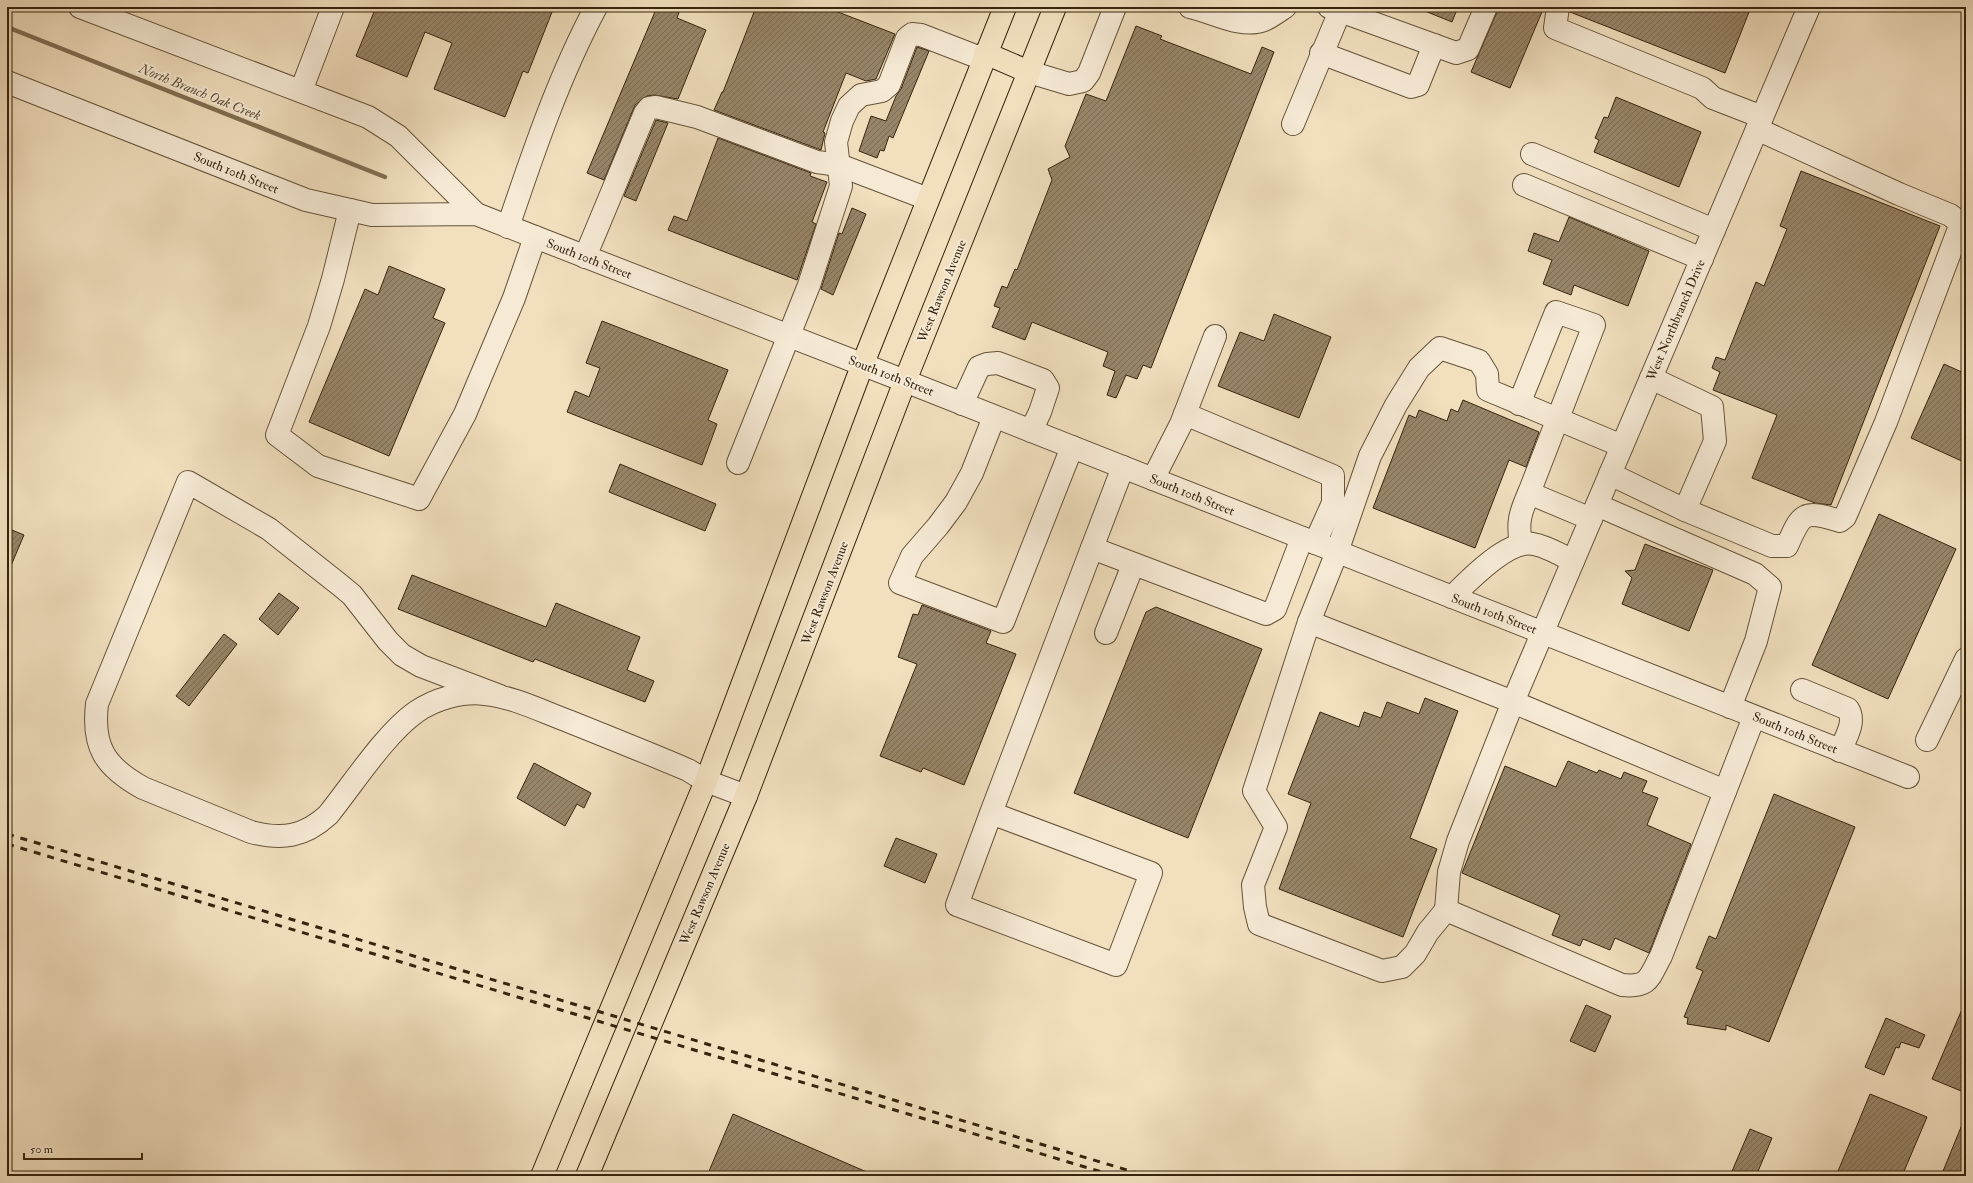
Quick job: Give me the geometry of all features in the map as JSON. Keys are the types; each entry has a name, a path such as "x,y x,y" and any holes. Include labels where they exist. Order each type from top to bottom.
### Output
{"main road":[{"path":"542,1176 706,781 862,366 1004,7"},
{"name":"West Rawson Avenue","path":"587,1176 746,796 906,382 1055,7"},
{"path":"984,56 1029,72"}],"street":[{"name":"South 10th Street","path":"80,7 368,117 398,136 476,214"},
{"path":"301,91 333,7"},
{"path":"508,227 530,163 562,82 596,7"},
{"path":"1029,72 1069,84 1083,81 1089,73 1114,7"},
{"path":"1190,7 1207,10 1237,21 1255,23 1265,20 1285,7"},
{"path":"1293,124 1321,53 1334,9 1456,53 1468,49 1486,7"},
{"path":"1558,7 1555,28 1702,88 1713,98 1760,123 1950,215 1958,220 1960,226 1886,422 1845,518 1840,521 1814,514 1806,516 1796,526 1787,546 1772,546 1686,510 1610,474"},
{"name":"West Northbranch Drive","path":"1446,910 1449,872 1458,841 1513,702 1809,7"},
{"path":"738,463 787,336 809,285 841,186 836,142 849,106 861,95 882,91 889,85 907,38 912,34 921,35 984,56"},
{"path":"1321,53 1411,87 1418,85 1434,46"},
{"name":"South 10th Street","path":"7,82 306,200 372,215 476,214 862,366 994,416 1908,777"},
{"path":"586,257 645,113 649,108 656,107 697,117 817,162 839,165 928,199"},
{"path":"1532,154 1714,230"},
{"path":"1524,185 1702,259"},
{"path":"350,210 333,280 319,326 277,435 318,466 418,499 465,414 514,298 535,238"},
{"path":"1519,404 1556,312 1594,325 1519,516 1518,527 1521,544"},
{"path":"1153,479 1185,414 1215,336"},
{"path":"1622,446 1488,390 1486,374 1479,362 1440,348 1419,368 1393,411 1370,456 1337,552 1309,622 1254,791 1276,828 1253,885 1255,907 1259,924 1382,971 1402,967 1415,954 1428,932 1446,910 1622,985 1636,987 1647,982 1661,956 1754,716"},
{"path":"962,404 979,367 987,364 998,363 1043,380 1048,388 1031,431"},
{"path":"1651,378 1712,407 1714,441 1686,510"},
{"path":"1092,548 1133,565 1266,614 1275,609 1309,541 1333,504 1333,476 1185,414"},
{"path":"994,416 972,473 956,502 938,526 912,556 900,582 1003,622 1072,447"},
{"path":"991,813 1151,874 1116,965 957,905 991,813 1123,467"},
{"path":"500,696 483,693 449,697 432,702 416,711 390,736 328,815 317,825 301,833 282,836 267,836 251,832 132,782 115,770 106,760 99,748 96,735 97,704 101,691 188,482 269,529 340,584 352,595 388,641 402,655 421,666 520,702 688,770 706,781 746,796"},
{"path":"1528,493 1594,512 1756,574 1770,587 1756,641 1730,707"},
{"path":"1452,597 1486,564 1521,544 1533,544 1573,561"},
{"path":"1106,633 1133,565"},
{"path":"1309,622 1513,702 1725,791"},
{"path":"1927,740 1966,659"},
{"path":"1802,690 1848,709 1851,714 1852,722 1840,751"}],"building":[{"path":"376,7 554,7 528,73 523,71 505,117 434,89 452,43 425,32 407,77 356,56"},
{"path":"657,7 681,7 677,18 706,30 678,99 654,95 647,96 635,105 604,180 587,173"},
{"path":"756,7 825,7 895,34 876,79 866,81 846,73 823,132 825,133 821,150 714,110 723,92"},
{"path":"1415,7 1458,7 1452,22"},
{"path":"1499,7 1544,7 1510,88 1471,72"},
{"path":"1570,7 1751,7 1725,73 1570,12"},
{"path":"1136,26 1162,36 1160,39 1251,74 1262,47 1274,52 1151,368 1143,365 1137,379 1126,375 1116,398 1107,395 1115,371 1103,366 1108,352 1032,322 1025,340 992,327 1000,308 994,306 1002,286 1007,288 1015,269 1017,270 1052,180 1048,169 1070,157 1065,146 1086,94 1106,101"},
{"path":"917,47 929,51 893,138 889,136 884,151 880,150 877,158 859,151 871,116 886,121 896,96 901,89"},
{"path":"1616,97 1701,132 1679,187 1594,152 1599,140 1595,138 1604,117 1608,118"},
{"path":"656,120 668,123 636,201 624,196"},
{"path":"718,138 811,173 810,176 827,182 812,222 816,224 797,280 668,230 674,216 687,221"},
{"path":"1801,171 1940,226 1831,505 1815,503 1752,478 1777,415 1713,390 1720,372 1712,368 1716,357 1725,360 1756,282 1764,286 1787,229 1780,226"},
{"path":"852,208 866,214 833,295 821,289 839,233 842,234"},
{"path":"1569,217 1649,251 1628,306 1574,285 1571,295 1543,284 1552,260 1528,251 1534,233 1559,242"},
{"path":"389,266 445,289 433,318 445,323 389,456 309,422 365,289 378,295"},
{"path":"1274,314 1331,337 1299,418 1218,386 1240,332 1264,341"},
{"path":"602,321 728,370 708,420 717,424 702,465 567,412 575,391 589,397 600,368 586,363"},
{"path":"1944,364 1966,374 1966,463 1911,438"},
{"path":"1463,400 1539,432 1526,467 1509,460 1475,548 1373,508 1409,415 1416,418 1419,410 1447,421 1451,409 1458,412"},
{"path":"620,464 716,504 705,531 609,492"},
{"path":"1879,514 1956,549 1888,699 1812,665"},
{"path":"7,528 24,535 7,575"},
{"path":"1645,544 1713,570 1689,631 1622,604 1632,578 1625,571 1635,570"},
{"path":"412,575 546,627 556,603 640,637 627,670 654,681 645,702 535,659 533,662 398,609"},
{"path":"279,593 299,608 278,635 259,619"},
{"path":"922,605 991,631 986,643 1016,654 964,785 923,768 921,772 880,756 917,664 898,657 913,614 918,615"},
{"path":"1156,607 1262,649 1188,838 1074,793 1146,612"},
{"path":"224,634 237,644 189,706 176,696"},
{"path":"1425,698 1458,711 1410,838 1437,849 1403,937 1279,889 1311,803 1288,794 1320,712 1359,727 1364,712 1381,718 1387,702 1419,714"},
{"path":"1568,761 1597,773 1599,770 1621,779 1624,772 1647,781 1642,792 1658,798 1647,825 1691,844 1649,953 1615,938 1610,950 1583,939 1580,946 1552,935 1560,915 1462,873 1505,766 1556,787"},
{"path":"534,763 591,793 584,808 577,804 565,826 517,798"},
{"path":"1774,794 1855,827 1769,1042 1726,1025 1726,1030 1687,1024 1688,1018 1684,1017 1703,971 1696,968 1709,936 1716,939"},
{"path":"896,838 937,854 925,883 884,866"},
{"path":"1966,1000 1966,1093 1932,1079"},
{"path":"1586,1005 1611,1016 1595,1052 1570,1041"},
{"path":"1886,1018 1925,1035 1919,1048 1901,1042 1899,1048 1896,1047 1884,1075 1865,1067"},
{"path":"1870,1094 1927,1117 1902,1176 1836,1176"},
{"path":"733,1114 876,1176 707,1176"},
{"path":"1966,1115 1966,1176 1941,1176"},
{"path":"1750,1129 1772,1138 1756,1176 1730,1176"}],"waterway":[{"name":"North Branch Oak Creek","path":"7,27 385,177"}],"railway":[{"path":"7,834 1147,1176"},
{"path":"7,844 1115,1176"}]}
